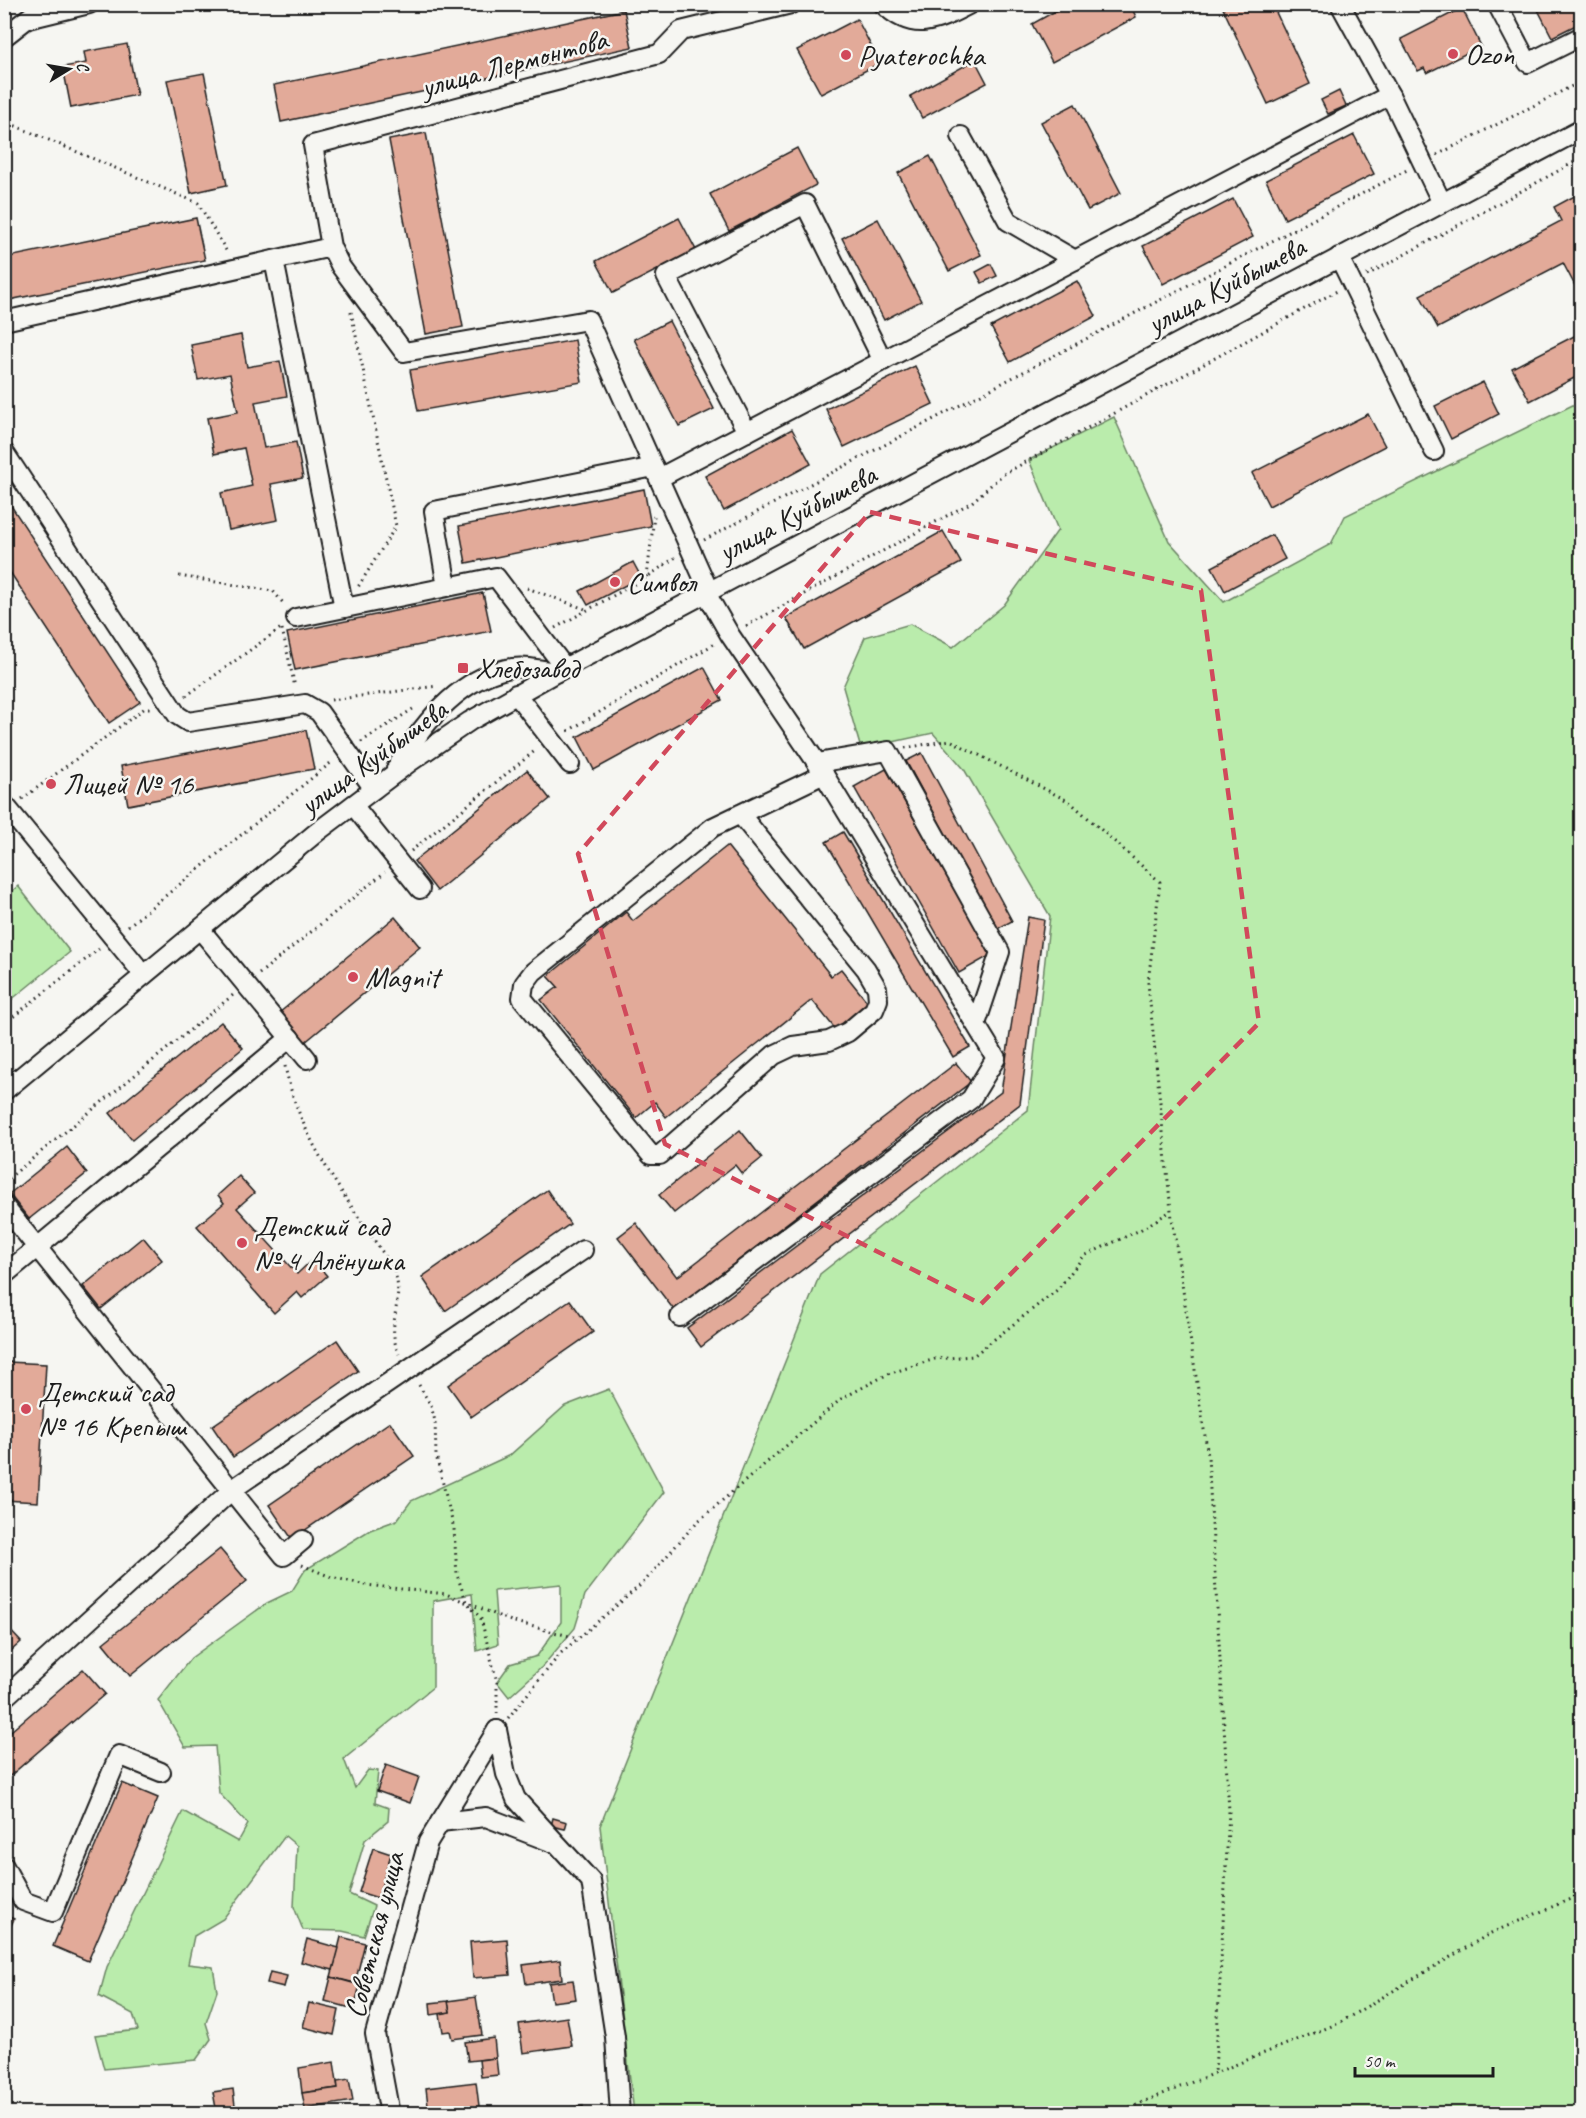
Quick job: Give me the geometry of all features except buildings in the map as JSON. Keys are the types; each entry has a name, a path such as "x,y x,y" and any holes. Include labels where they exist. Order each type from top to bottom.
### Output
{"street":[{"path":"4,36 33,15 89,4"},
{"name":"улица Лермонтова","path":"331,247 313,145 659,54 681,31 763,8 791,4"},
{"path":"883,4 913,23 937,21 970,4"},
{"path":"1340,4 1390,95 1442,203"},
{"path":"1497,4 1528,63 1581,36"},
{"path":"447,587 434,511 656,472 747,432 1390,95"},
{"name":"улица Куйбышева","path":"4,1091 353,805 470,721 561,670 1581,129"},
{"path":"961,136 1008,221 1075,260"},
{"path":"747,432 666,276 805,204 883,361"},
{"path":"4,321 331,247 341,267 404,352 588,320 708,592 730,635 821,769 996,1058 971,1099 680,1317"},
{"path":"1339,257 1434,451"},
{"path":"274,260 345,608"},
{"path":"4,452 177,715 188,722 302,704 319,712 374,789"},
{"path":"289,623 345,608 496,577 541,636 561,670"},
{"path":"392,776 410,743 469,683 507,669 524,667 561,670"},
{"path":"516,694 570,764"},
{"path":"740,814 866,969 877,988 878,1000 874,1010 848,1032 829,1041 794,1046 774,1055 660,1155 651,1155 522,998 524,984 533,972 704,834 740,814 821,769 888,751 1000,952 976,1024"},
{"path":"353,805 420,889"},
{"path":"6,807 144,975"},
{"path":"200,929 307,1059"},
{"path":"4,1275 290,1038"},
{"path":"4,1206 233,1489 284,1556 303,1540"},
{"path":"4,1698 233,1489 583,1250"},
{"path":"497,1731 506,1774 516,1799 591,1881 615,2037 620,2114"},
{"name":"Советская улица","path":"390,2114 375,2034 428,1842 497,1731"},
{"path":"4,1866 23,1901 53,1912 119,1755 161,1772"},
{"path":"440,1822 486,1817 553,1842"}],"path":[{"path":"541,636 648,577 690,547 1581,81"},
{"path":"4,122 198,203 238,268"},
{"path":"4,1182 531,753 730,635 972,502 1002,475 1581,158"},
{"path":"345,608 396,526 350,312"},
{"path":"648,577 655,511"},
{"path":"179,576 273,591 289,623 302,704 441,686"},
{"path":"526,588 588,610"},
{"path":"6,807 145,708 171,706 289,623"},
{"path":"4,1024 347,750 423,702"},
{"path":"888,751 950,740 1070,802 1160,882 1148,983 1171,1211 1208,1456 1228,1799 1215,2073"},
{"path":"4,1172 10,1178"},
{"path":"497,1731 561,1653 643,1583 696,1523 841,1400 897,1371 935,1359 973,1356 1057,1290 1084,1256 1140,1230 1171,1211"},
{"path":"284,1556 331,1577 366,1585 446,1594 511,1621 577,1638"},
{"path":"1113,2114 1339,2023 1491,1933 1581,1894"}],"highlighted area":[{"path":"870,512 1201,590 1259,1023 981,1304 665,1144 578,854"}],"green space":[{"path":"1581,401 1581,2113 634,2113 600,1826 820,1274 1028,1110 1050,916 964,769 933,733 861,749 843,687 865,637 910,624 953,647 1004,605 1058,530 1029,460 1114,417 1169,541 1224,602 1331,544 1345,516"},
{"path":"18,886 70,952 5,1005 5,897"},
{"path":"609,1389 664,1492 585,1595 575,1628 542,1667 509,1697 497,1682 510,1664 537,1656 561,1622 561,1584 494,1591 498,1644 477,1651 472,1594 433,1601 433,1687 344,1759 355,1788 368,1770 378,1771 375,1803 389,1808 388,1821 365,1840 349,1894 374,1906 364,1936 342,1931 303,1930 294,1907 297,1846 285,1836 223,1919 194,1936 188,1964 213,1967 217,1991 206,2023 211,2039 196,2060 104,2069 95,2035 138,2030 133,2014 99,1996 107,1967 183,1811 238,1842 248,1824 219,1793 215,1746 185,1747 158,1700 191,1658 267,1603 292,1591 305,1570 370,1530 397,1520 411,1501 510,1455 565,1406"}],"place":[{"name":"Ozon","path":"1453,54"},
{"name":"Pyaterochka","path":"846,55"},
{"name":"Символ","path":"615,582"},
{"name":"Хлебозавод","path":"463,668"},
{"name":"Лицей № 16","path":"51,784"},
{"name":"Magnit","path":"353,977"},
{"name":"Детский сад № 4 Алёнушка","path":"242,1243"},
{"name":"Детский сад № 16 Крепыш","path":"26,1409"}]}
